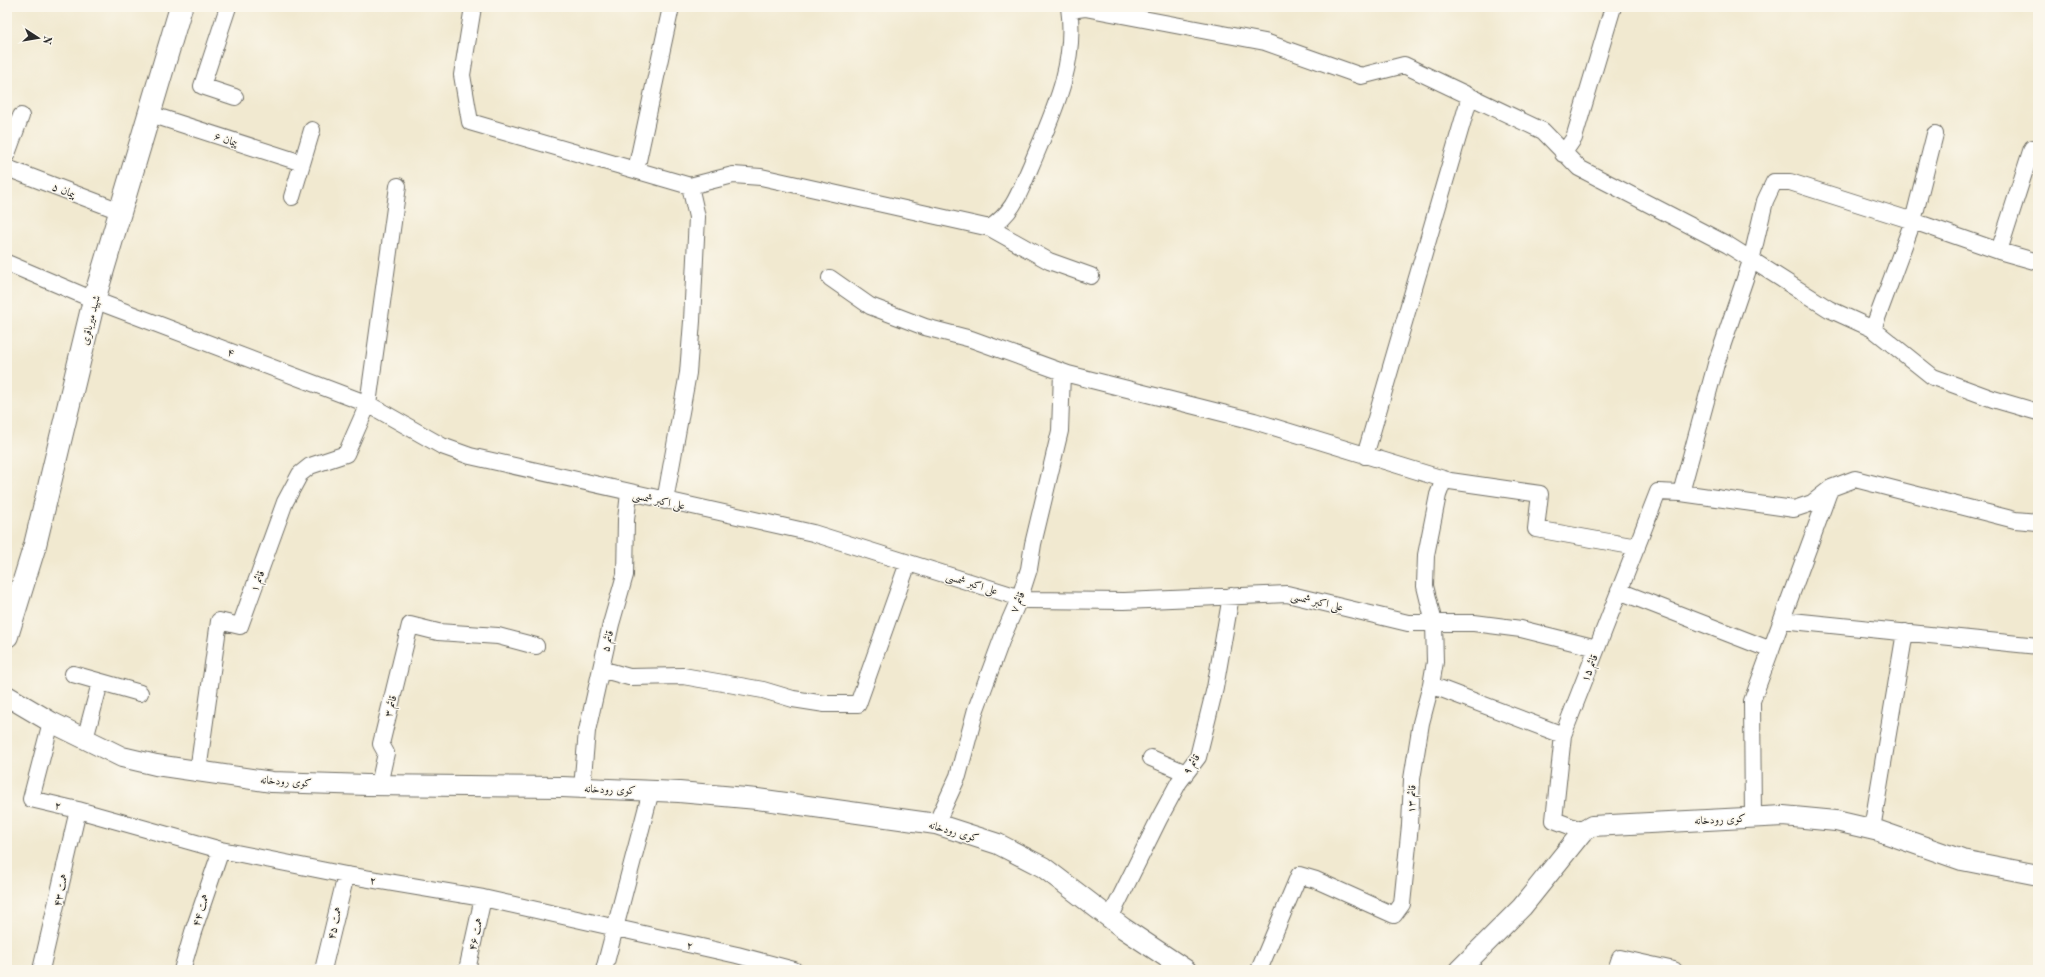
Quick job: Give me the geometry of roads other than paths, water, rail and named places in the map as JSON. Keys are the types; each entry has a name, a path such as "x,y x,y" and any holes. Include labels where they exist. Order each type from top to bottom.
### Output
{"main road":[{"name":"شهید میرباقری","path":"7,636 35,545 94,300 182,7"}],"street":[{"path":"228,7 202,86 235,97"},
{"path":"473,7 462,75 470,122 690,186 733,175 761,177 990,228 1049,261 1091,276"},
{"path":"636,170 671,7"},
{"path":"1563,154 1574,138 1613,7"},
{"path":"990,228 1003,219 1018,197 1057,106 1067,68 1070,38 1070,9 1085,8 1264,42 1361,76 1404,65 1543,132 1563,154 1579,168 1728,245 1751,261 1829,309 1873,329 1933,377 1993,399 2038,412"},
{"path":"1365,456 1470,96"},
{"name":"پیمان ۶","path":"150,114 302,163"},
{"path":"7,154 21,116"},
{"path":"292,197 312,130"},
{"path":"1873,329 1913,221 1935,134"},
{"path":"1999,251 2032,148"},
{"name":"پیمان ۵","path":"7,168 120,211"},
{"path":"2038,262 1999,251 1913,221 1790,182 1774,182 1765,201 1751,261 1716,364 1681,493 1794,509 1812,503 1831,488 1855,479 2014,520 2038,522"},
{"path":"368,404 398,186"},
{"path":"665,501 688,373 692,328 697,217 690,186"},
{"name":"۴","path":"7,263 94,300 368,404"},
{"path":"830,278 870,306 925,327 971,340 1062,372 1254,421 1444,479 1467,484 1540,494 1536,529 1637,547"},
{"name":"قائم ۷","path":"936,824 958,776 976,708 1003,636 1020,597 1029,569 1033,544 1060,431 1062,372"},
{"name":"علی اکبر شمسی","path":"368,404 442,446 470,456 629,493 813,533 1027,600 1124,601 1287,594 1408,623 1474,623 1521,629 1597,648"},
{"name":"قائم ۱","path":"198,771 219,621 240,626 286,502 300,474 310,466 346,454 368,404"},
{"name":"قائم ۱۳","path":"1259,970 1299,875 1316,880 1394,915 1402,904 1410,825 1412,779 1421,723 1432,685 1435,662 1434,623 1425,586 1426,555 1438,494 1444,479"},
{"path":"1753,817 1752,701 1831,488"},
{"name":"قائم ۱۵","path":"1583,831 1554,820 1563,735 1658,492 1681,493"},
{"name":"قائم ۵","path":"582,788 587,731 611,624 626,575 626,520 629,493"},
{"path":"601,669 629,677 683,676 763,690 793,699 825,704 858,704 908,563"},
{"path":"1620,591 1771,650"},
{"name":"قائم ۹","path":"1110,918 1159,820 1186,773 1198,757 1214,688 1231,596"},
{"path":"1782,620 2038,646"},
{"name":"قائم ۳","path":"379,785 386,753 381,744 410,625 438,632 498,636 536,646"},
{"path":"1872,829 1905,632"},
{"path":"73,674 100,683 140,693"},
{"path":"85,739 100,683"},
{"path":"1432,685 1563,735"},
{"name":"کوی رودخانه","path":"7,696 51,722 122,757 156,765 272,782 582,788 651,791 757,799 936,824 998,844 1043,867 1110,918 1186,970"},
{"name":"۲","path":"51,722 31,799 78,810 221,850 346,875 483,898 613,928 743,963 794,970"},
{"path":"1151,758 1186,773"},
{"path":"604,970 613,928 651,791"},
{"name":"همت ۴۳","path":"41,970 78,810"},
{"name":"کوی رودخانه","path":"1583,831 1592,826 1783,816 1821,820 1872,829 1962,860 2038,875"},
{"path":"1459,970 1522,907 1583,831"},
{"name":"همت ۴۴","path":"182,970 193,932 221,850"},
{"name":"همت ۴۵","path":"323,970 346,875"},
{"name":"همت ۴۶","path":"467,970 483,898"},
{"path":"1616,970 1620,958 1674,970"}]}
